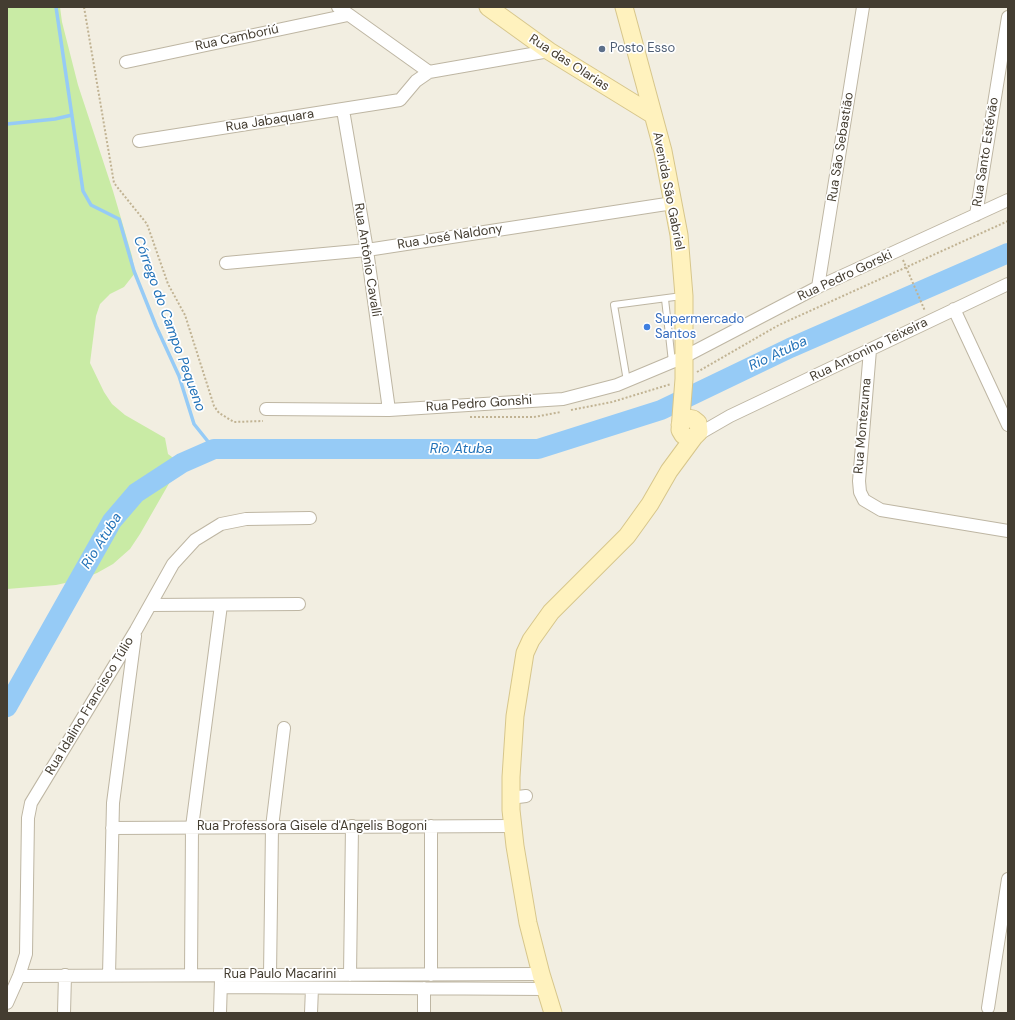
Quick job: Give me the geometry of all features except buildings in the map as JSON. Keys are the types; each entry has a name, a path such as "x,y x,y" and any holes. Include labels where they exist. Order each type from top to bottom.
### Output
{"main road":[{"name":"Rua das Olarias","path":"488,7 549,51 653,115"},
{"name":"Avenida São Gabriel","path":"624,7 663,151 679,235 684,296 678,360 684,380 682,402 690,428"},
{"path":"553,1013 528,923 512,826 518,797 515,716 522,670 530,640 551,612 627,536 650,504 669,471 690,428"}],"street":[{"path":"338,7 429,72 549,51"},
{"name":"Rua São Sebastião","path":"818,287 863,7"},
{"name":"Rua Camboriú","path":"126,62 348,15"},
{"name":"Rua Santo Estévão","path":"976,215 1008,18"},
{"name":"Rua Jabaquara","path":"139,141 400,100 416,81 429,72"},
{"name":"Rua Antônio Cavalli","path":"343,110 367,250 389,410"},
{"name":"Rua Pedro Gorski","path":"678,360 818,287 1008,200"},
{"name":"Rua José Naldony","path":"226,263 367,250 673,203"},
{"name":"Rua Antonino Teixeira","path":"690,428 730,416 1008,284"},
{"path":"954,309 1008,424"},
{"name":"Rua Montezuma","path":"870,350 859,481 860,492 864,500 881,510 1008,531"},
{"name":"Rua Pedro Gonshi","path":"266,408 389,410 563,399 618,385 678,360"},
{"name":"Rua Idalino Francisco Túlio","path":"7,1003 24,964 26,944 29,810 31,803 183,551 210,529 221,524 246,519 310,518"},
{"path":"190,975 192,827 221,604"},
{"path":"150,605 298,604"},
{"path":"109,975 113,803 136,630"},
{"path":"270,975 272,827 284,728"},
{"path":"350,975 352,826"},
{"path":"431,974 432,826"},
{"name":"Rua Professora Gisele d'Angelis Bogoni","path":"112,828 512,826"},
{"path":"988,1008 1003,937 1008,879"},
{"name":"Rua Paulo Macarini","path":"19,976 431,974 543,981"},
{"path":"64,1013 65,975"},
{"path":"220,1013 221,975"},
{"path":"221,987 424,988 543,981"},
{"path":"311,1013 312,988"},
{"path":"424,988 424,1013"}],"lane":[{"path":"627,381 614,305 684,296"},
{"path":"665,298 678,360"}],"path":[{"path":"84,7 114,183 147,224 168,284 185,315 214,406 219,413 234,422 269,420"},
{"path":"463,418 534,417 612,402 684,380 779,325 1008,221"},
{"path":"898,250 923,306"}],"green space":[{"path":"7,7 60,7 62,22 78,85 113,191 132,256 135,273 124,287 110,294 100,304 96,316 90,363 104,392 112,404 125,415 165,438 168,454 176,460 171,480 140,534 130,549 113,564 97,573 79,580 56,585 7,589"}],"waterway":[{"name":"Córrego do Campo Pequeno","path":"56,7 83,191 91,205 119,219 134,271 156,326 179,376 194,424 214,449"},
{"path":"7,124 55,119 72,115"},
{"name":"Rio Atuba","path":"7,707 112,521 136,493 182,463 214,449 538,449 661,410 790,348 1008,253"}],"place":[{"name":"Posto Esso","path":"602,49"},
{"name":"Supermercado Santos","path":"647,327"}]}
